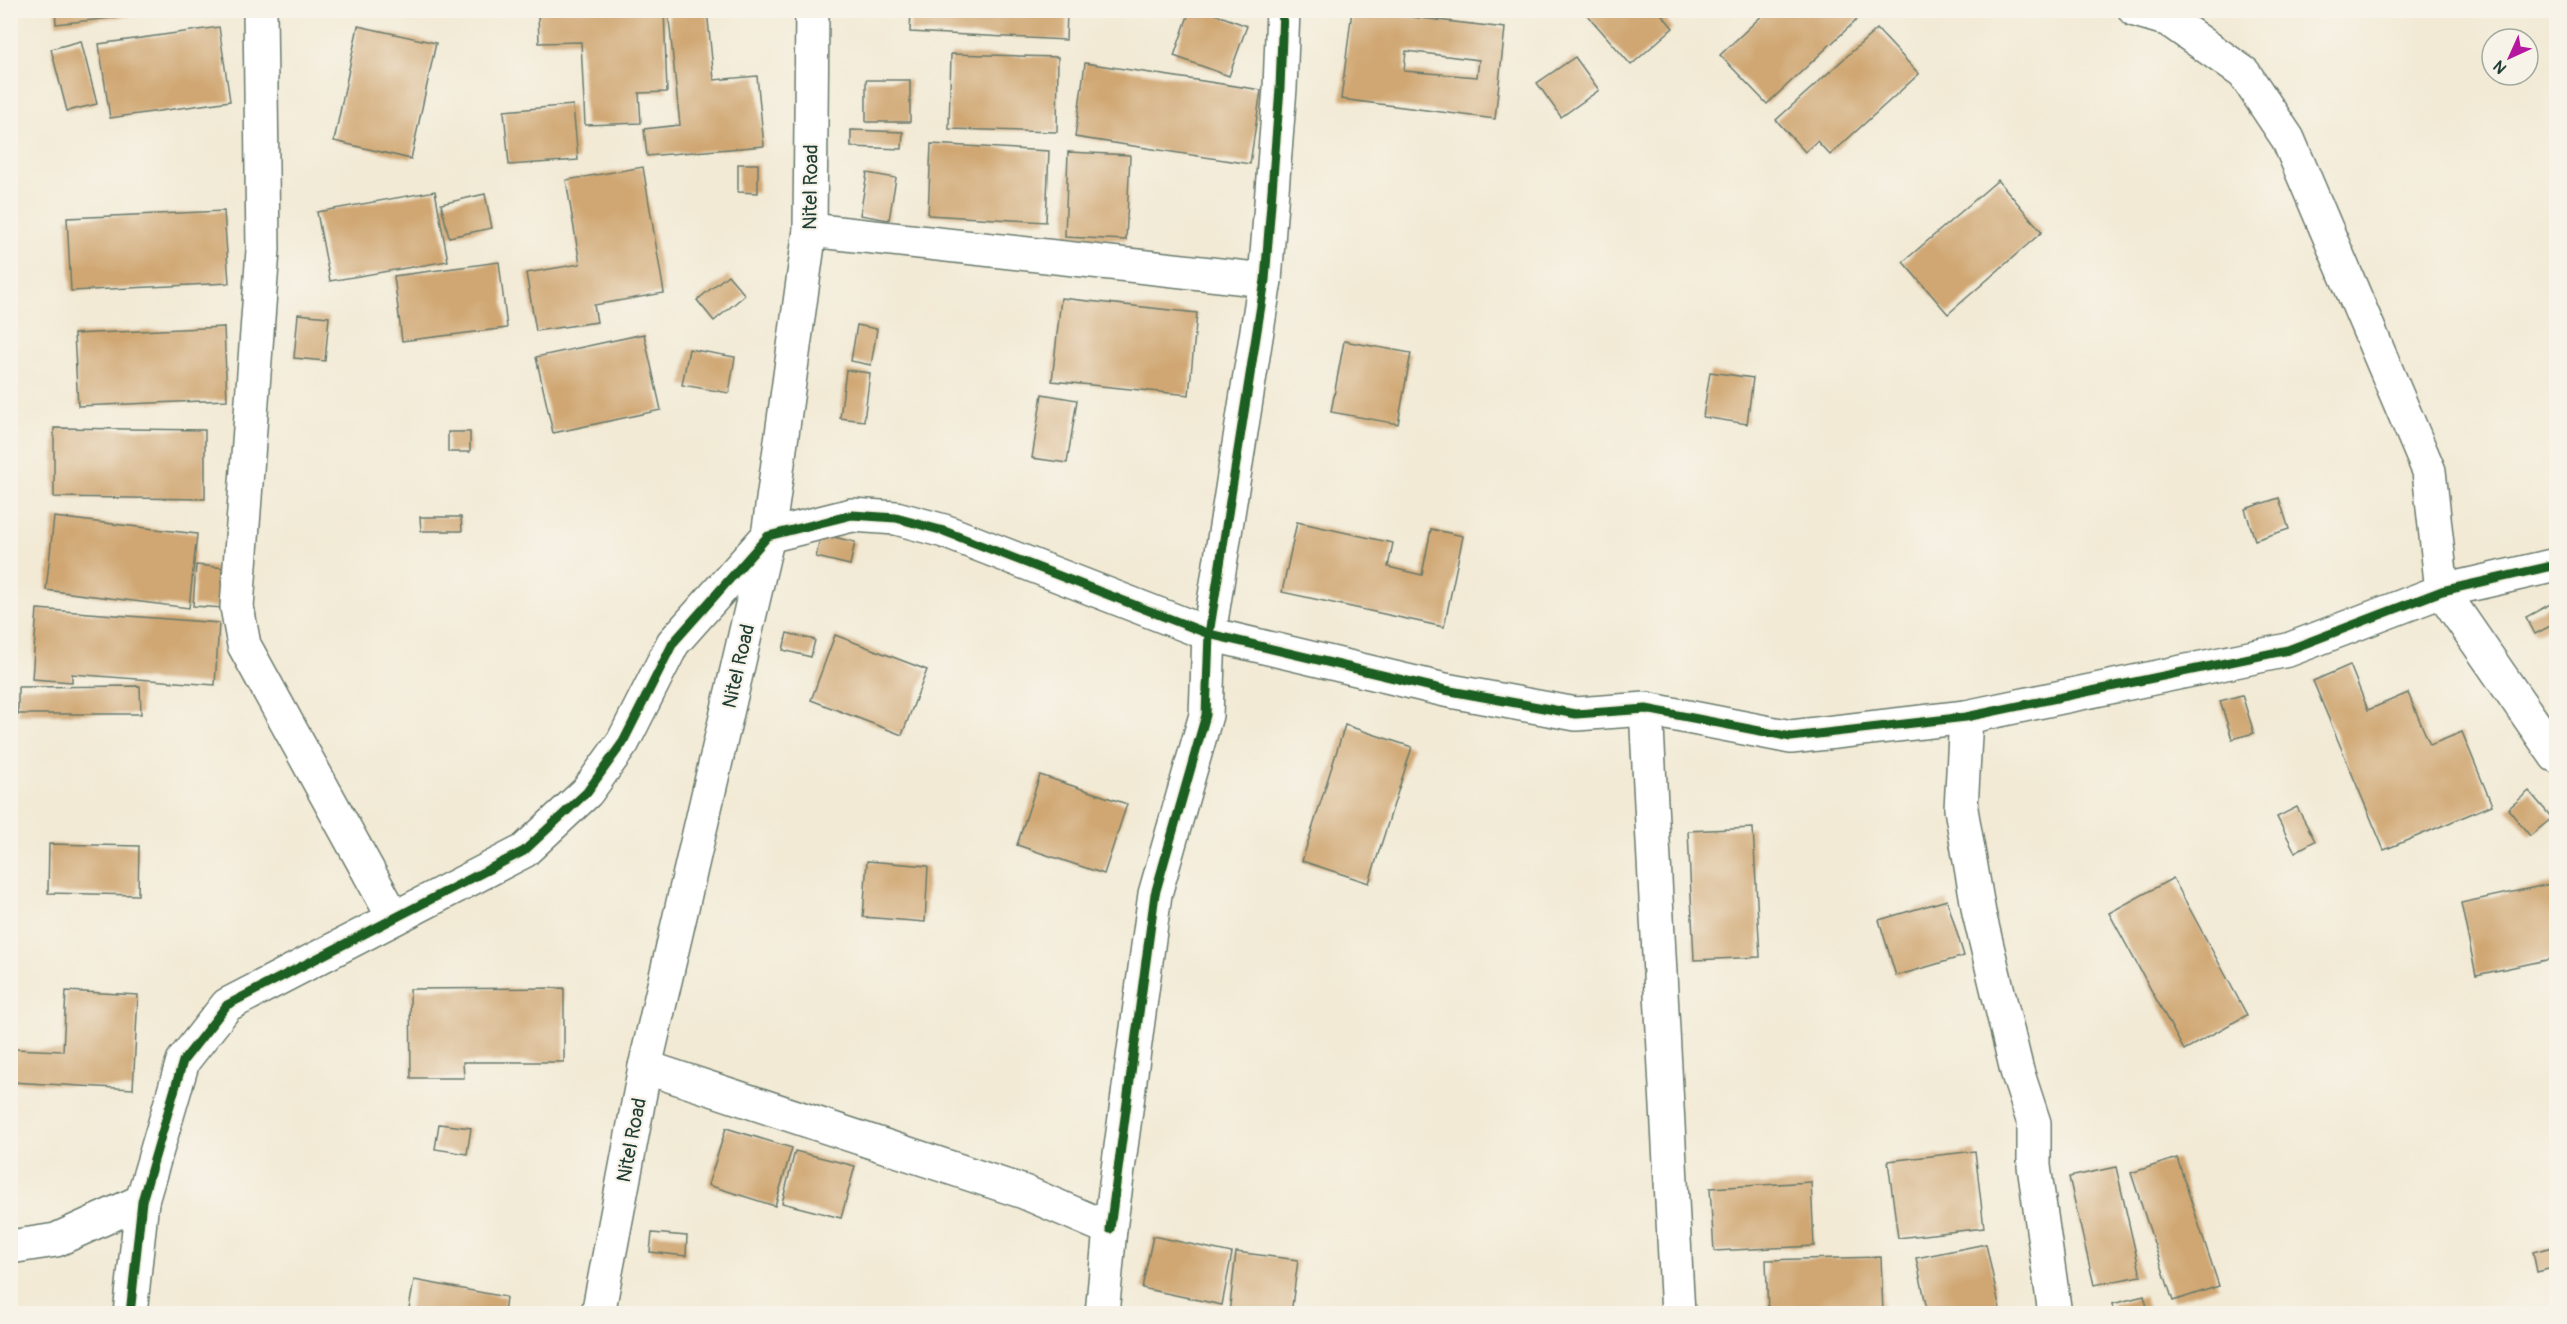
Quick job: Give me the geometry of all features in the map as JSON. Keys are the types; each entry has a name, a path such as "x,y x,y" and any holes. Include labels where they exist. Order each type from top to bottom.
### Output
{"street":[{"path":"260,10 263,250 237,607 243,645 394,918"},
{"name":"Nitel Road","path":"598,1314 645,1068 768,536 810,230 812,10"},
{"path":"1102,1314 1110,1229 1155,894 1206,715 1209,634 1265,280 1280,88 1283,10"},
{"path":"2135,10 2169,20 2244,73 2288,139 2429,471 2442,591 2556,756"},
{"path":"810,230 1265,280"},
{"path":"130,1314 142,1201 183,1061 227,1005 524,851 587,792 623,742 673,643 768,536 852,515 896,518 944,531 1209,634 1445,690 1576,714 1646,709 1791,737 1966,717 2288,650 2442,591 2556,565"},
{"path":"1646,709 1677,1314"},
{"path":"1966,717 1961,809 1979,913 2017,1071 2034,1123 2034,1166 2055,1314"},
{"path":"645,1068 1024,1192 1110,1229"},
{"path":"10,1247 56,1240 142,1201"}],"building":[{"path":"55,10 166,10 167,12 56,24"},
{"path":"538,10 664,10 667,92 639,93 641,123 585,125 581,42 539,43"},
{"path":"668,10 707,10 714,80 757,76 764,146 647,156 644,129 680,125"},
{"path":"911,10 1067,10 1066,40 910,32"},
{"path":"1190,10 1204,10 1247,26 1229,76 1174,56"},
{"path":"1352,10 1505,28 1495,119 1341,99","holes":["1406,51 1479,60 1477,77 1404,71"]},
{"path":"1583,10 1658,10 1673,28 1631,65"},
{"path":"1768,10 1862,10 1864,13 1767,104 1720,55"},
{"path":"358,26 436,43 411,159 334,141"},
{"path":"219,27 230,101 110,118 99,44"},
{"path":"1877,29 1919,74 1830,155 1817,141 1805,152 1776,120"},
{"path":"81,41 97,104 67,111 51,49"},
{"path":"951,54 1058,57 1057,132 949,129"},
{"path":"1575,57 1599,90 1561,117 1537,83"},
{"path":"1085,63 1261,90 1250,164 1075,137"},
{"path":"866,80 910,80 910,122 866,122"},
{"path":"573,105 578,160 509,165 504,111"},
{"path":"851,130 903,132 902,149 851,147"},
{"path":"931,144 1049,151 1046,222 928,215"},
{"path":"1068,152 1130,155 1126,240 1065,237"},
{"path":"738,164 758,164 758,193 738,192"},
{"path":"643,167 664,293 594,305 597,322 536,331 526,273 580,264 566,180"},
{"path":"867,173 896,178 889,220 860,215"},
{"path":"1998,180 2042,232 1948,314 1903,262"},
{"path":"435,191 448,261 330,281 317,212"},
{"path":"485,194 492,228 449,237 441,204"},
{"path":"224,211 229,283 71,291 67,218"},
{"path":"499,262 507,328 402,341 394,276"},
{"path":"728,275 745,295 714,321 697,300"},
{"path":"1061,298 1197,313 1189,395 1052,381"},
{"path":"298,314 329,317 325,361 294,358"},
{"path":"857,325 877,329 871,365 851,361"},
{"path":"224,327 227,400 78,406 74,334"},
{"path":"644,334 661,410 553,433 536,357"},
{"path":"1344,341 1411,353 1398,424 1331,412"},
{"path":"689,349 735,357 729,393 682,385"},
{"path":"846,370 870,373 864,421 840,418"},
{"path":"1710,372 1753,378 1747,424 1703,417"},
{"path":"1042,394 1077,400 1067,463 1032,458"},
{"path":"54,428 205,430 205,499 54,497"},
{"path":"448,432 470,432 470,452 448,452"},
{"path":"2279,498 2289,529 2255,540 2245,509"},
{"path":"54,517 197,534 189,608 46,590"},
{"path":"420,517 461,517 462,531 421,531"},
{"path":"1297,522 1393,543 1388,567 1422,575 1431,529 1463,536 1444,627 1282,592"},
{"path":"821,534 855,542 850,565 816,557"},
{"path":"196,565 226,568 224,608 193,606"},
{"path":"2556,601 2556,623 2535,634 2526,617"},
{"path":"37,609 219,623 215,685 72,674 72,682 32,679"},
{"path":"787,633 815,640 811,657 783,650"},
{"path":"835,635 927,670 902,735 811,700"},
{"path":"2350,665 2368,710 2408,693 2430,745 2462,732 2492,805 2384,850 2313,681"},
{"path":"140,686 141,714 18,714 18,687"},
{"path":"2242,695 2254,733 2232,739 2220,701"},
{"path":"1345,725 1412,747 1369,883 1302,861"},
{"path":"1040,775 1127,804 1104,874 1017,845"},
{"path":"2529,791 2552,818 2530,836 2508,809"},
{"path":"2297,807 2315,841 2295,852 2277,817"},
{"path":"1753,828 1760,957 1694,960 1688,831"},
{"path":"49,844 139,846 138,895 48,893"},
{"path":"867,861 928,866 925,922 863,917"},
{"path":"2173,878 2247,1015 2184,1050 2109,913"},
{"path":"2555,883 2556,958 2476,975 2461,903"},
{"path":"1947,900 1964,956 1896,976 1879,920"},
{"path":"564,988 564,1062 463,1062 464,1078 411,1078 410,989"},
{"path":"66,991 138,995 133,1089 11,1082 13,1049 63,1051"},
{"path":"439,1124 471,1128 467,1154 435,1149"},
{"path":"726,1128 792,1148 775,1206 708,1185"},
{"path":"795,1151 855,1166 841,1218 782,1203"},
{"path":"1975,1151 1984,1228 1898,1238 1888,1161"},
{"path":"2177,1158 2219,1286 2173,1301 2131,1173"},
{"path":"2116,1167 2141,1276 2094,1285 2069,1177"},
{"path":"1811,1182 1814,1246 1714,1251 1710,1188"},
{"path":"652,1233 687,1236 686,1256 650,1252"},
{"path":"1153,1236 1232,1253 1222,1305 1142,1288"},
{"path":"1986,1244 2001,1314 1928,1314 1916,1258"},
{"path":"2556,1246 2556,1267 2537,1272 2533,1252"},
{"path":"1236,1252 1298,1260 1291,1314 1229,1314"},
{"path":"1881,1257 1883,1314 1768,1314 1766,1260"},
{"path":"414,1280 506,1297 504,1314 408,1314"},
{"path":"2144,1296 2149,1314 2115,1314 2112,1304"}],"cycle path":[{"path":"1110,1229 1155,894 1206,715 1209,634 1265,280 1280,88 1283,10"},
{"path":"130,1314 142,1201 183,1061 227,1005 524,851 587,792 623,742 673,643 768,536 852,515 896,518 944,531 1209,634 1445,690 1576,714 1646,709 1791,737 1966,717 2288,650 2442,591 2556,565"}]}
